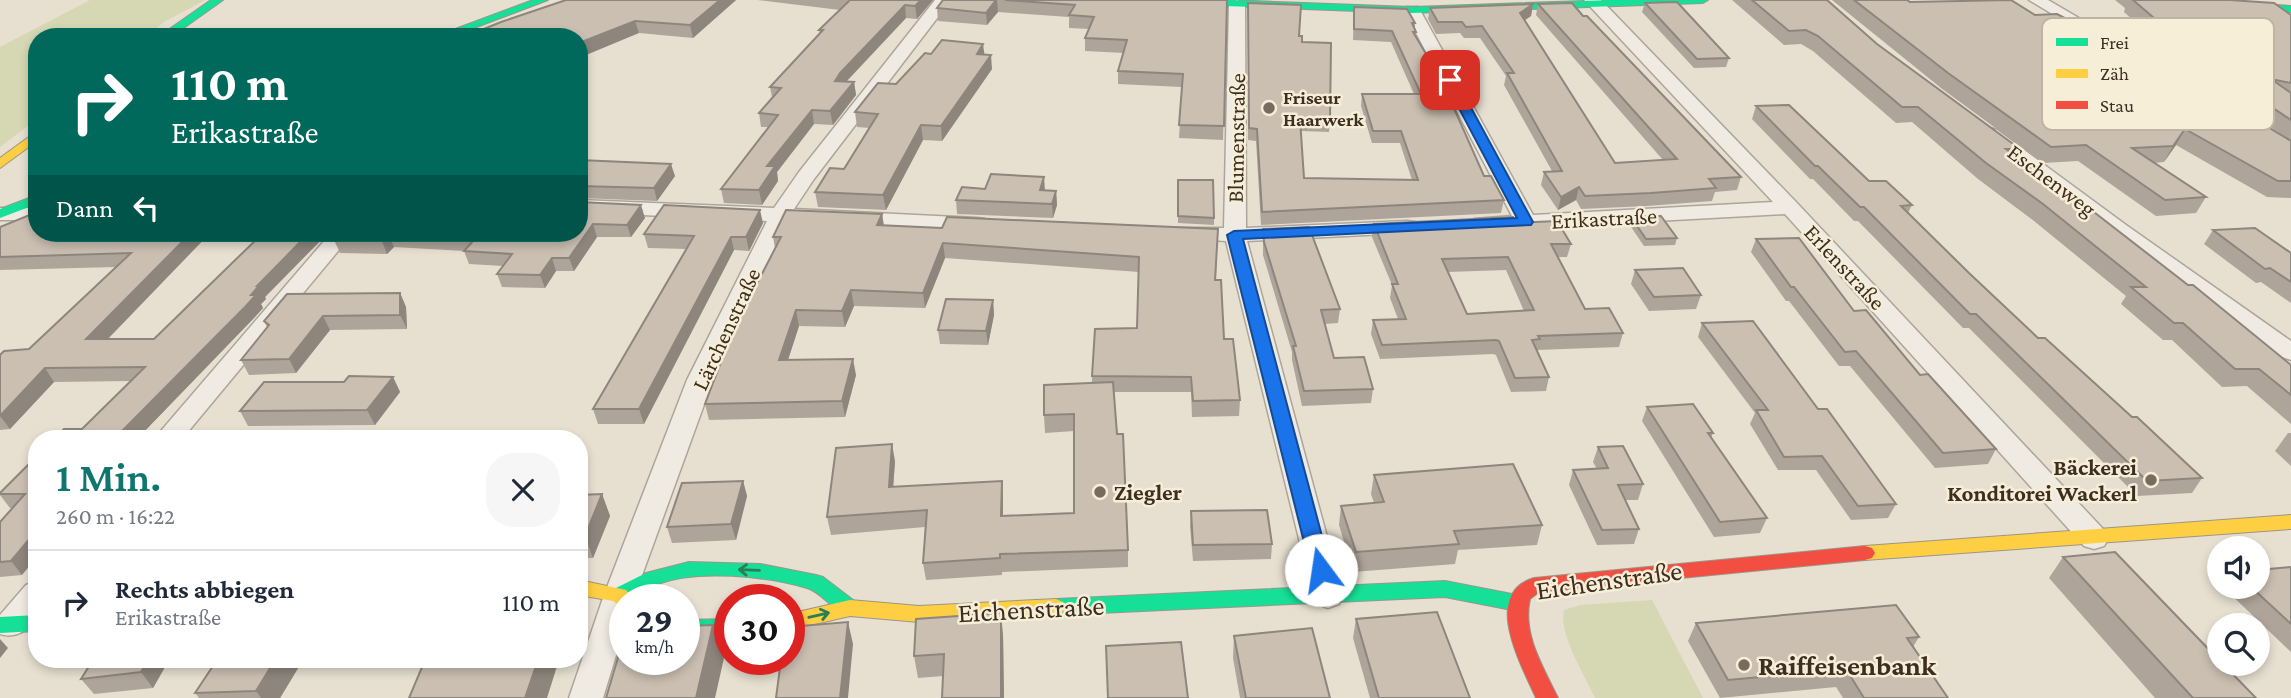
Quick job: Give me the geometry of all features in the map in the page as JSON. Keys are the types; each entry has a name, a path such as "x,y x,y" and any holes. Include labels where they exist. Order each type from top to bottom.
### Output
{"street":[{"path":"176,28 218,0"},
{"path":"464,28 543,0"},
{"name":"Lärchenstraße","path":"627,584 701,380 779,215 806,176 943,0"},
{"path":"1145,0 1412,10 1703,0"},
{"path":"2037,0 2068,18"},
{"path":"2162,0 2291,7"},
{"path":"2285,0 2291,7"},
{"name":"Erlenstraße","path":"1594,2 1790,207 2094,538"},
{"name":"Blumenstraße","path":"1237,5 1234,235 1328,596"},
{"path":"1412,10 1526,222"},
{"name":"Eschenweg","path":"1974,122 2129,238 2291,352"},
{"path":"0,164 28,142"},
{"path":"1,214 28,203"},
{"path":"588,206 1000,225"},
{"name":"Erikastraße","path":"1457,225 1790,207"},
{"path":"1,214 28,214"},
{"path":"1166,232 1234,235 1429,226"},
{"path":"175,430 334,242"},
{"name":"Eichenstraße","path":"805,618 850,608 919,614 1445,589 1517,603 1521,594 1534,585 1793,558 2291,522"},
{"path":"644,584 653,578 690,569 760,571 816,582 850,608"},
{"path":"588,589 609,595"},
{"path":"1517,603 1516,620 1547,698"},
{"path":"16,624 28,606"},
{"name":"Lärchenstraße","path":"586,698 609,634"}],"green space":[{"path":"90,0 205,0 156,28 36,28"},
{"path":"28,32 28,126 0,147 0,47"},
{"path":"1652,600 1703,698 1595,698 1569,642 1563,619 1564,610 1580,605"}],"building":[{"path":"566,0 720,0 690,25 635,21 588,39 588,28 486,28"},
{"path":"850,0 921,0 915,6 905,5 840,73 835,81 854,82 830,111 812,110 767,166 775,166 759,190 721,189 778,115 759,113 781,88 770,87 823,30 819,30"},
{"path":"943,0 996,0 986,13 937,8"},
{"path":"1005,0 1227,0 1224,126 1179,125 1183,74 1118,71 1127,40 1085,38 1094,17 1069,15 1075,5"},
{"path":"1752,0 1827,0 1877,44 2020,149 2006,149 2090,209 2188,285 2193,285 2291,365 2291,395 2259,369 2235,369 2183,323 2174,323 2131,287 2146,287 1918,107 1902,107 1818,36 1806,30 1789,31"},
{"path":"1854,0 2011,0 2035,15 2057,14 2065,18 2042,18 2042,130 2184,130 2173,146 2132,148 2206,197 2165,200 2086,145 2051,147 1948,73"},
{"path":"2133,0 2274,3 2291,15 2291,83 2274,80 2274,18 2154,18"},
{"path":"1677,2 1729,58 1697,59 1645,3"},
{"path":"1248,3 1301,5 1299,36 1302,36 1302,42 1331,43 1330,120 1300,119 1304,178 1418,180 1401,131 1373,131 1362,94 1421,94 1392,31 1354,29 1354,7 1407,9 1415,23 1412,23 1416,32 1413,32 1441,79 1484,176 1491,176 1504,200 1262,212 1257,129 1249,128"},
{"path":"1572,3 1741,177 1709,179 1716,188 1585,196 1579,187 1561,197 1544,172 1562,171 1507,73 1514,73 1482,26 1466,27 1462,22 1438,22 1430,8 1533,4 1520,13 1615,163 1677,159 1538,4"},
{"path":"942,40 983,44 977,54 991,55 941,126 921,125 883,195 815,192 830,168 844,169 878,114 855,112 878,83 896,84 925,53 931,54"},
{"path":"2274,81 2291,93 2291,120 2274,109"},
{"path":"1789,105 1869,181 1886,181 1912,205 1901,206 2038,338 2045,338 2132,417 2137,417 2202,478 2147,481 1976,314 1970,314 1864,207 1860,207 1815,166 1756,106"},
{"path":"2187,130 2273,130 2291,141 2291,181 2278,181"},
{"path":"588,160 671,164 654,188 588,186"},
{"path":"991,174 1044,177 1040,190 1056,191 1052,204 956,200 962,187 985,189"},
{"path":"1178,180 1213,180 1214,218 1178,216"},
{"path":"588,202 641,205 627,225 593,224 588,231"},
{"path":"664,205 760,210 746,237 731,237 639,409 593,409 694,236 644,234"},
{"path":"786,210 882,214 877,225 942,228 947,217 1218,229 1215,280 1221,280 1224,339 1233,339 1240,400 1193,401 1191,377 1092,376 1095,329 1137,328 1139,257 943,243 923,293 851,290 842,311 796,310 779,360 853,359 842,401 705,404 734,328 781,237 773,237"},
{"path":"28,216 28,242 182,242 86,339 154,339 254,242 300,242 257,286 251,295 256,295 246,306 124,429 128,430 63,430 82,429 145,367 45,368 0,416 0,355 4,351 29,349 131,253 0,257 0,227"},
{"path":"1661,216 1677,238 1646,239 1631,217"},
{"path":"1513,217 1516,223 1557,221 1571,244 1551,244 1585,309 1609,308 1623,333 1538,336 1540,339 1532,340 1549,377 1515,378 1499,341 1496,340 1382,345 1373,320 1406,319 1392,284 1398,284 1374,224","holes":["1508,257 1534,310 1467,314 1442,259"]},
{"path":"1309,227 1340,309 1321,310 1334,358 1364,357 1373,389 1304,391 1293,346 1296,346 1264,242 1263,229"},
{"path":"2255,228 2291,253 2291,282 2270,268 2265,269 2213,230"},
{"path":"1799,238 1854,311 1866,310 1920,375 1928,374 1996,449 1943,453 1856,351 1845,352 1794,287 1791,287 1756,239"},
{"path":"472,242 580,242 569,258 552,258 540,275 497,274 512,254 464,251"},
{"path":"1683,268 1701,295 1654,297 1635,270"},
{"path":"400,293 400,315 323,316 289,359 241,360 269,325 264,321 287,294"},
{"path":"946,299 993,300 986,331 938,330"},
{"path":"1753,321 1818,409 1827,409 1896,504 1858,506 1822,456 1784,457 1756,410 1768,410 1702,323"},
{"path":"349,376 393,377 367,410 240,411 264,382 344,382"},
{"path":"1113,382 1117,434 1123,434 1128,550 1000,554 1000,558 923,563 927,510 827,517 836,448 892,444 889,487 1002,481 1001,516 1074,513 1074,414 1044,415 1044,385"},
{"path":"1693,404 1713,433 1708,433 1767,518 1720,522 1647,407"},
{"path":"1623,446 1643,484 1618,485 1639,529 1602,530 1573,470 1608,468 1598,447"},
{"path":"1513,464 1542,525 1454,531 1459,544 1356,552 1341,506 1384,502 1374,475"},
{"path":"28,465 28,541 11,561 0,562 0,522 25,494 0,493"},
{"path":"743,481 731,524 667,527 682,483"},
{"path":"602,494 588,529 588,495"},
{"path":"1267,510 1272,544 1193,545 1191,511"},
{"path":"2115,552 2207,648 2207,676 2235,676 2256,698 2193,698 2063,557"},
{"path":"2291,567 2291,624 2264,599 2270,599 2270,569"},
{"path":"1896,605 1919,637 1907,638 1948,698 1864,698 1846,669 1728,680 1696,623"},
{"path":"1437,612 1470,698 1379,698 1356,619"},
{"path":"1001,613 1001,698 942,698 944,654 914,656 916,619"},
{"path":"848,622 840,698 776,698 779,675 805,675 805,626"},
{"path":"700,625 713,625 696,698 606,698 613,675 700,675"},
{"path":"1312,628 1330,698 1246,698 1234,636"},
{"path":"1181,642 1188,698 1108,698 1106,646"},
{"path":"88,668 143,668 141,672 81,679"},
{"path":"212,668 270,668 256,691 195,693"},
{"path":"422,668 535,668 525,698 409,698"}],"traffic: fast":[{"path":"176,28 218,0"},
{"path":"464,28 543,0"},
{"path":"1145,0 1412,10 1703,0"},
{"path":"2162,0 2291,9"},
{"path":"0,214 28,203"},
{"path":"641,584 653,578 689,569 760,571 816,582 850,608"},
{"path":"1056,607 1445,589 1517,603"},
{"path":"0,625 28,623"},
{"path":"700,628 714,627"}],"traffic: slow":[{"path":"0,164 28,142"},
{"path":"1865,553 2291,522"},
{"path":"588,589 609,593"},
{"path":"805,618 850,608 919,614 1056,607"}],"traffic: jam":[{"path":"1547,698 1524,648 1518,621 1521,595 1534,585 1865,553"}],"place":[{"name":"Friseur Haarwerk","path":"1269,108"},
{"name":"Bäckerei Konditorei Wackerl","path":"2151,480"},
{"name":"Ziegler","path":"1100,492"},
{"name":"Raiffeisenbank","path":"1744,665"}],"route":[{"path":"1321,570 1234,235 1526,222 1450,80"}]}
